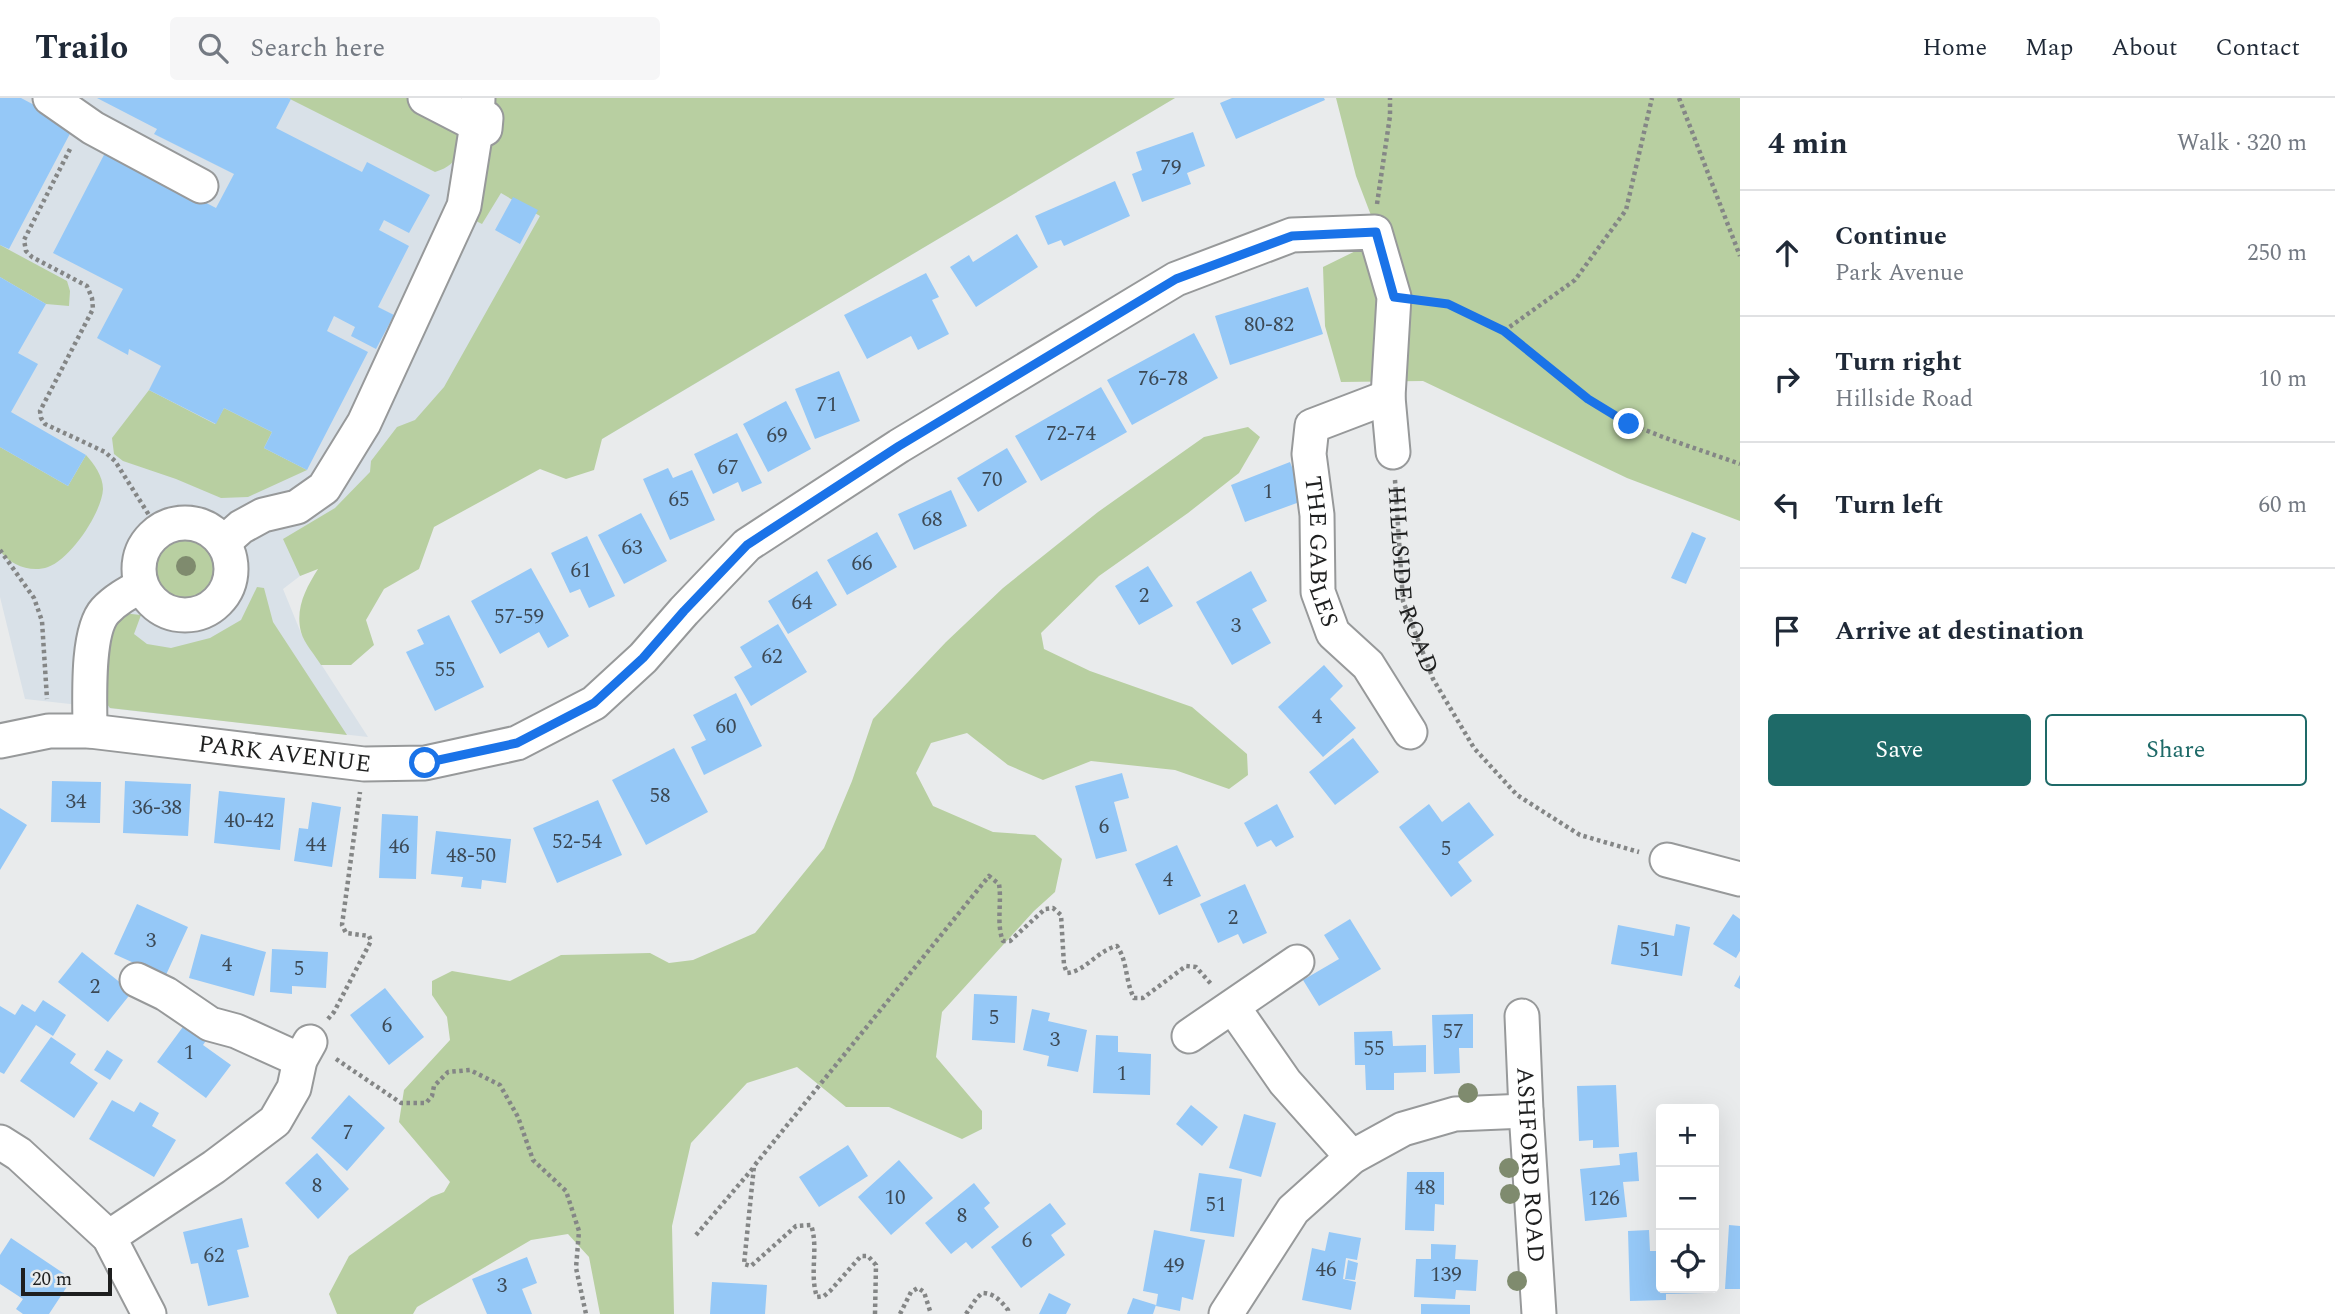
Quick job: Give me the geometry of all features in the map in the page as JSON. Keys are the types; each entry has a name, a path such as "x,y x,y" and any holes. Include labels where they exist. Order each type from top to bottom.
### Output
{"street":[{"path":"50,98 85,122 201,186"},
{"path":"223,543 241,527 263,515 298,507 324,488 364,423 464,206 481,107 425,98"},
{"name":"HILLSIDE ROAD","path":"1376,232 1394,297 1388,397 1393,452"},
{"name":"PARK AVENUE","path":"0,741 50,731 90,731 364,764 425,763 517,743 594,703 643,658 747,545 899,446 1176,279 1292,236 1376,232"},
{"name":"THE GABLES","path":"1388,397 1312,426 1309,454 1317,515 1318,592 1333,633 1367,665 1410,732"},
{"path":"177,523 192,523 206,527 223,543 231,565 230,581 223,596 212,607 198,614 182,616 166,612 153,603 141,586 138,562 143,548 159,531 177,523"},
{"path":"90,731 92,641 102,613 121,597 141,586"},
{"path":"1667,860 1740,879"},
{"path":"1189,1037 1297,962"},
{"path":"108,1237 214,1167 275,1121 294,1088 305,1051 210,1024 166,994 137,980"},
{"path":"175,983 201,998 226,1018 236,1031"},
{"path":"1233,1007 1285,1082 1352,1157"},
{"name":"ASHFORD ROAD","path":"1522,1016 1539,1314"},
{"path":"1226,1314 1293,1210 1352,1157 1403,1129 1455,1114 1526,1111"},
{"path":"0,1142 19,1154 108,1237 149,1314"}],"path":[{"path":"1376,232 1390,98"},
{"path":"1504,331 1575,280 1626,210 1653,98"},
{"path":"1679,98 1740,256"},
{"path":"85,122 24,240 26,251 32,257 87,286 92,298 93,309 40,411 41,418 45,424 105,452 115,461 159,531"},
{"path":"1394,297 1448,304 1504,331 1588,399 1629,424 1740,464"},
{"name":"HILLSIDE ROAD","path":"1393,452 1403,601 1433,679 1474,748 1517,795 1580,835 1667,860"},
{"path":"0,550 34,598 43,621 50,731"},
{"path":"364,764 342,926 346,933 369,936 372,941 334,1012 305,1051 401,1102 426,1102 432,1096 434,1086 448,1072 470,1070 500,1085 518,1117 533,1160 566,1191 579,1231 576,1268 586,1314"},
{"path":"696,1235 989,876 999,884 1002,899 1000,934 1003,941 1010,941 1045,909 1053,908 1060,915 1067,973 1076,972 1107,948 1117,946 1124,955 1129,989 1134,998 1143,998 1186,966 1196,967 1233,1007"},
{"path":"754,1166 744,1264 751,1266 796,1226 811,1225 815,1245 814,1281 817,1297 830,1291 861,1256 868,1256 873,1260 877,1273 875,1314"},
{"path":"900,1314 911,1292 918,1288 924,1292 931,1314"},
{"path":"966,1314 982,1293 988,1293 1000,1299 1008,1310 1007,1314"}],"shaded area":[{"path":"0,98 1175,98 592,445 300,576 283,589 301,633 368,737 25,699 0,597"}],"green space":[{"path":"288,98 425,98 466,119 459,152 451,164 435,172"},
{"path":"487,98 1175,98 602,439 594,470 566,479 540,469 434,527 419,569 384,589 366,620 374,645 351,665 321,665 301,632 299,615 309,583 318,569 300,576 283,539 335,508 370,472 371,461 397,427 415,420 444,387 540,216 501,193 482,224 472,219"},
{"path":"1336,98 1740,98 1740,521 1627,478 1423,381 1341,382 1325,326 1323,267 1380,239 1356,176"},
{"path":"0,245 67,281 70,291 69,306 46,304 0,277"},
{"path":"149,390 215,424 224,408 272,432 264,448 307,470 248,497 221,498 123,461 114,454 112,438"},
{"path":"1248,427 1260,437 1239,473 1099,576 1041,633 1044,649 1090,671 1192,707 1247,754 1248,775 1229,789 1175,770 1091,761 1043,780 1008,765 967,733 931,743 916,773 933,806 993,832 1035,835 1062,859 1055,892 1034,911 942,1012 936,1057 982,1111 982,1129 962,1139 889,1107 846,1107 797,1067 747,1083 691,1143 672,1226 674,1314 600,1314 589,1257 568,1234 531,1240 417,1307 413,1314 337,1314 329,1294 349,1256 431,1197 444,1192 450,1182 399,1122 404,1090 450,1040 447,1017 432,995 432,981 452,971 510,981 561,955 650,953 669,963 693,960 755,933 824,848 852,781 873,719 946,642 1003,588 1098,512 1204,437"},
{"path":"0,447 68,486 86,455 100,475 103,489 91,522 66,555 48,567 35,569 21,566 0,551"},
{"path":"185,536 207,545 216,567 207,589 185,598 163,589 154,567 163,545"},
{"path":"257,587 264,588 273,622 347,735 110,708 100,695 98,658 122,613 141,615 134,634 147,644 171,648 210,638 241,620"}],"building":[{"path":"0,98 21,98 74,126 9,249 0,245"},
{"path":"97,98 288,98 291,99 276,128 362,172 367,162 430,195 409,233 384,220 379,230 409,246 378,307 394,315 376,349 351,336 355,327 334,316 327,331 368,352 307,470 264,448 272,432 224,408 216,424 149,390 161,366 129,349 128,355 97,338 123,289 53,253 106,151 216,208 234,174 154,134 157,129"},
{"path":"1232,98 1325,100 1236,139 1220,103"},
{"path":"1193,132 1205,166 1187,173 1191,184 1142,202 1132,174 1142,170 1136,152"},
{"path":"1115,181 1130,216 1064,246 1061,240 1048,245 1035,216"},
{"path":"513,197 538,210 520,244 495,230"},
{"path":"1017,234 1038,267 976,307 950,267 969,255 973,262"},
{"path":"926,273 939,297 932,300 949,334 918,350 911,336 867,359 844,315"},
{"path":"0,277 46,304 18,353 38,364 11,412 86,455 68,486 0,447"},
{"path":"1308,287 1323,334 1230,365 1215,316"},
{"path":"1194,333 1218,378 1132,425 1107,380"},
{"path":"839,371 860,421 815,439 795,389"},
{"path":"1101,387 1127,432 1041,481 1015,436"},
{"path":"786,401 811,449 768,472 743,424"},
{"path":"737,433 762,483 742,492 738,482 713,494 694,454"},
{"path":"1007,448 1027,482 978,512 957,478"},
{"path":"1290,462 1305,500 1245,522 1231,485"},
{"path":"668,468 673,478 692,470 715,520 670,540 643,479"},
{"path":"951,490 967,526 914,550 898,514"},
{"path":"641,513 667,561 624,584 598,535"},
{"path":"877,532 897,567 847,595 827,560"},
{"path":"1692,532 1706,538 1686,584 1671,578"},
{"path":"587,536 615,596 589,608 580,589 570,593 551,553"},
{"path":"1148,566 1173,606 1139,625 1115,586"},
{"path":"531,568 569,636 548,648 539,632 500,654 471,601"},
{"path":"817,571 837,605 788,634 768,601"},
{"path":"1251,571 1267,601 1252,609 1271,643 1232,665 1196,602"},
{"path":"449,615 484,687 435,711 406,652 424,644 417,630"},
{"path":"778,624 807,672 751,706 734,677 752,667 740,647"},
{"path":"1324,665 1343,686 1330,699 1356,728 1323,757 1278,707"},
{"path":"736,693 762,746 704,775 691,747 706,740 693,715"},
{"path":"1353,738 1379,772 1335,805 1309,772"},
{"path":"674,748 708,812 646,845 612,780"},
{"path":"1122,773 1129,798 1114,802 1127,851 1096,859 1075,786"},
{"path":"52,781 101,782 100,823 51,822"},
{"path":"125,781 191,784 188,836 123,833"},
{"path":"219,791 285,798 280,850 214,843"},
{"path":"598,800 622,855 557,883 533,828"},
{"path":"312,802 341,807 332,867 294,861 299,828 308,829"},
{"path":"1469,802 1494,835 1458,862 1472,881 1451,897 1399,827 1429,804 1442,822"},
{"path":"1277,804 1294,837 1276,847 1271,840 1257,847 1244,823"},
{"path":"0,808 27,825 0,870"},
{"path":"382,814 418,816 416,879 379,878"},
{"path":"436,831 511,839 506,883 482,880 481,889 461,887 463,877 431,874"},
{"path":"1177,845 1201,896 1159,915 1135,864"},
{"path":"1245,884 1267,933 1243,944 1238,934 1218,943 1200,904"},
{"path":"137,904 188,927 165,977 114,954"},
{"path":"1733,914 1740,919 1740,951 1736,958 1713,944"},
{"path":"1350,919 1381,969 1319,1006 1303,980 1339,959 1324,935"},
{"path":"1676,924 1690,927 1682,976 1611,964 1618,925 1674,936"},
{"path":"201,934 266,952 254,996 189,978"},
{"path":"272,949 328,952 326,988 292,986 292,994 270,992"},
{"path":"82,952 132,992 108,1022 58,982"},
{"path":"1740,975 1740,989 1734,986"},
{"path":"385,988 424,1037 389,1065 350,1015"},
{"path":"974,994 1017,996 1015,1043 972,1040"},
{"path":"43,1000 66,1015 53,1036 36,1025 4,1074 0,1072 0,1006 15,1015 22,1004 35,1012"},
{"path":"1032,1009 1050,1013 1048,1021 1087,1030 1078,1072 1047,1066 1049,1056 1023,1050"},
{"path":"1473,1014 1473,1048 1459,1048 1460,1073 1434,1074 1432,1015"},
{"path":"188,1020 209,1036 203,1045 231,1065 206,1098 157,1062"},
{"path":"1392,1031 1393,1046 1426,1045 1426,1072 1394,1073 1394,1090 1366,1090 1365,1065 1355,1065 1354,1032"},
{"path":"1096,1035 1118,1036 1118,1052 1151,1054 1150,1095 1093,1093"},
{"path":"51,1037 76,1054 70,1063 98,1083 74,1118 20,1081"},
{"path":"107,1050 123,1060 110,1080 94,1070"},
{"path":"1616,1085 1619,1147 1593,1148 1593,1140 1579,1141 1577,1086"},
{"path":"349,1095 385,1128 347,1171 311,1138"},
{"path":"112,1100 134,1112 140,1102 159,1113 152,1126 176,1140 154,1177 89,1139"},
{"path":"1191,1105 1218,1127 1202,1146 1176,1124"},
{"path":"1244,1114 1276,1123 1261,1177 1229,1168"},
{"path":"848,1145 868,1176 819,1207 799,1177"},
{"path":"1637,1152 1639,1181 1623,1182 1627,1217 1585,1221 1580,1169 1620,1165 1619,1154"},
{"path":"317,1153 349,1189 318,1219 285,1183"},
{"path":"899,1160 933,1198 891,1235 858,1197"},
{"path":"1407,1172 1444,1172 1444,1205 1435,1204 1434,1231 1405,1230"},
{"path":"1199,1173 1242,1179 1234,1237 1190,1231"},
{"path":"974,1183 990,1203 984,1208 999,1227 972,1249 966,1242 951,1254 925,1223"},
{"path":"1050,1203 1066,1224 1051,1235 1065,1255 1021,1288 991,1247"},
{"path":"242,1218 249,1247 237,1250 249,1297 208,1306 198,1263 191,1264 183,1232"},
{"path":"1729,1225 1740,1226 1740,1289 1725,1289"},
{"path":"1154,1230 1205,1240 1193,1300 1182,1297 1180,1311 1156,1306 1158,1294 1143,1291"},
{"path":"1649,1230 1650,1251 1656,1251 1656,1293 1705,1293 1666,1294 1666,1300 1630,1301 1628,1231"},
{"path":"1329,1232 1361,1238 1357,1260 1346,1258 1343,1279 1356,1282 1351,1310 1302,1300 1312,1248 1325,1251"},
{"path":"11,1238 72,1279 49,1314 23,1314 16,1309 23,1299 0,1284 0,1255"},
{"path":"1431,1244 1456,1245 1455,1259 1478,1260 1476,1291 1456,1290 1455,1299 1414,1297 1416,1259 1431,1259"},
{"path":"527,1257 537,1283 522,1289 532,1314 487,1314 472,1279"},
{"path":"1348,1260 1358,1263 1355,1280 1345,1279"},
{"path":"712,1282 767,1285 765,1314 710,1314"},
{"path":"1049,1293 1071,1304 1066,1314 1039,1314"},
{"path":"1133,1298 1156,1305 1153,1314 1127,1314"},
{"path":"1421,1304 1470,1305 1470,1314 1421,1314"}],"route":[{"path":"425,763 517,743 594,703 643,658 747,545 899,446 1176,279 1292,236 1376,232 1394,297 1448,304 1504,331 1588,399 1629,424"}]}
